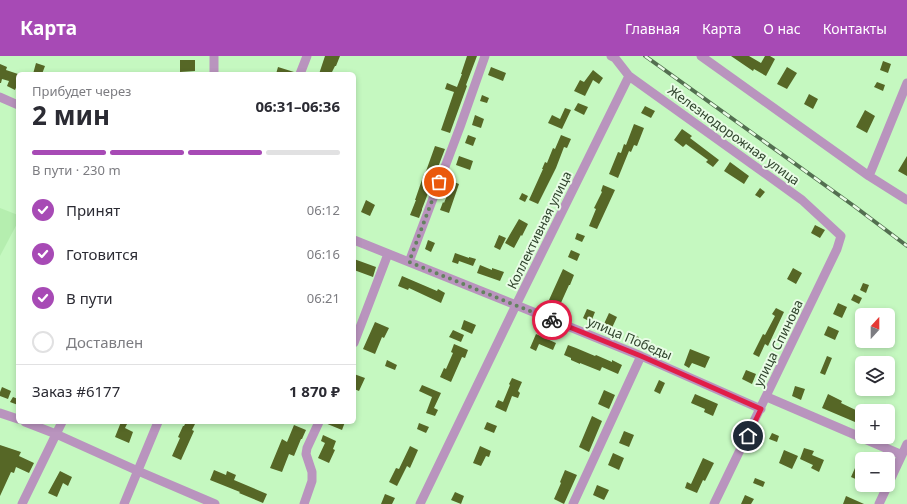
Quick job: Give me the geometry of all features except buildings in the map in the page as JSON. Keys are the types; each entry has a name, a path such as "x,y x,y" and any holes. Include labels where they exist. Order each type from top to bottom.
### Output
{"street":[{"path":"214,56 214,72"},
{"path":"301,72 307,56"},
{"path":"409,262 485,56"},
{"name":"Железнодорожная улица","path":"611,56 615,58 629,76 802,200 841,236"},
{"path":"700,56 869,176 907,200"},
{"name":"Коллективная улица","path":"420,504 629,76"},
{"path":"869,176 907,83"},
{"path":"0,97 16,104"},
{"name":"улица Спинова","path":"714,504 767,397 837,249 841,236"},
{"name":"улица Победы","path":"356,241 641,356 761,409"},
{"path":"356,338 388,254"},
{"path":"573,504 641,356"},
{"path":"767,397 902,455"},
{"path":"0,412 16,418"},
{"path":"30,424 215,504"},
{"path":"22,504 61,424"},
{"path":"124,504 157,424"},
{"path":"304,504 312,481 312,472 306,454 307,448 318,424"},
{"path":"879,504 907,444"}],"shaded area":[{"path":"0,208 16,214 16,226 0,256"}],"railway":[{"path":"645,56 854,206 907,246"}],"way so far":[{"path":"439,182 409,262 552,320"}],"route":[{"path":"552,320 641,356 761,409 748,436"}]}
